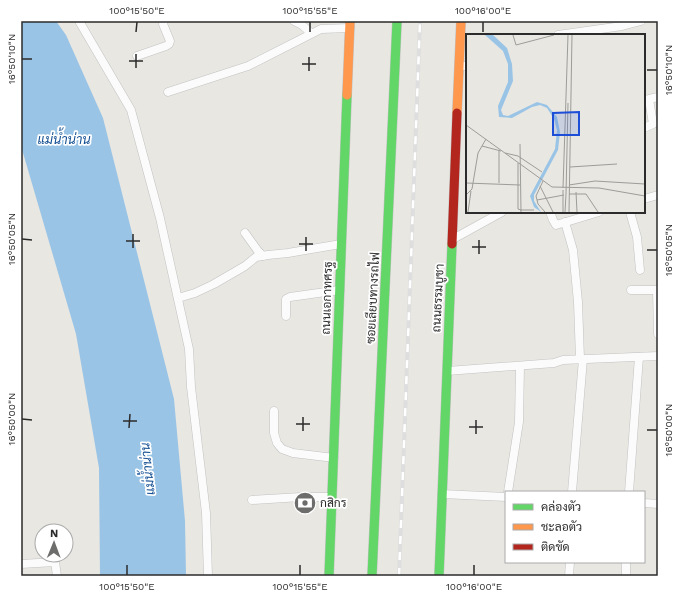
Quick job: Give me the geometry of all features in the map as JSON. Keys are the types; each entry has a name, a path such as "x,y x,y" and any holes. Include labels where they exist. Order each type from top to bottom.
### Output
{"main road":[{"name":"ซอยเลียบทางรถไฟ","path":"372,576 397,21"},
{"name":"ถนนธรรมบูชา","path":"439,576 453,240 463,66 463,38 461,21"},
{"name":"ถนนเอกาทศรฐ","path":"329,576 350,25"}],"street":[{"path":"79,21 131,110 160,218 189,349 191,387 206,513 208,576"},
{"path":"137,56 169,44 170,40 163,24 164,21"},
{"path":"569,34 622,26 640,21"},
{"path":"299,22 312,33"},
{"path":"168,92 248,66 321,29 350,25"},
{"path":"645,128 653,124 649,99 658,98"},
{"path":"645,199 658,195"},
{"path":"453,240 500,213"},
{"path":"550,213 552,220 556,225 596,213"},
{"path":"630,213 637,237 640,270"},
{"path":"565,222 573,250 581,359 572,491"},
{"path":"245,233 263,256"},
{"path":"178,298 214,284 245,266 256,257 341,244"},
{"path":"286,316 286,299 290,297 340,290"},
{"path":"631,290 657,290 658,334"},
{"path":"447,372 554,364 563,360 658,356"},
{"path":"629,491 639,357"},
{"path":"508,491 518,422 520,366"},
{"path":"274,411 274,433 277,443 282,449 293,453 334,458"},
{"path":"442,494 505,497"},
{"path":"252,500 332,497"},
{"path":"645,503 658,504"},
{"path":"21,564 55,562 57,576"},
{"path":"569,576 570,563"},
{"path":"626,563 626,576"}],"water":[{"name":"แม่น้ำน่าน","path":"21,21 56,21 66,35 103,118 174,399 185,521 186,576 100,576 99,468 76,334 21,146"}],"railway":[{"path":"399,576 420,21"}],"traffic: fast":[{"path":"372,576 397,21"},
{"path":"329,576 347,95"},
{"path":"439,576 452,244"}],"traffic: slow":[{"path":"347,95 350,21"},
{"path":"457,113 461,21"}],"traffic: jam":[{"path":"452,244 457,113"}],"place":[{"name":"กสิกร","path":"305,503"}]}
